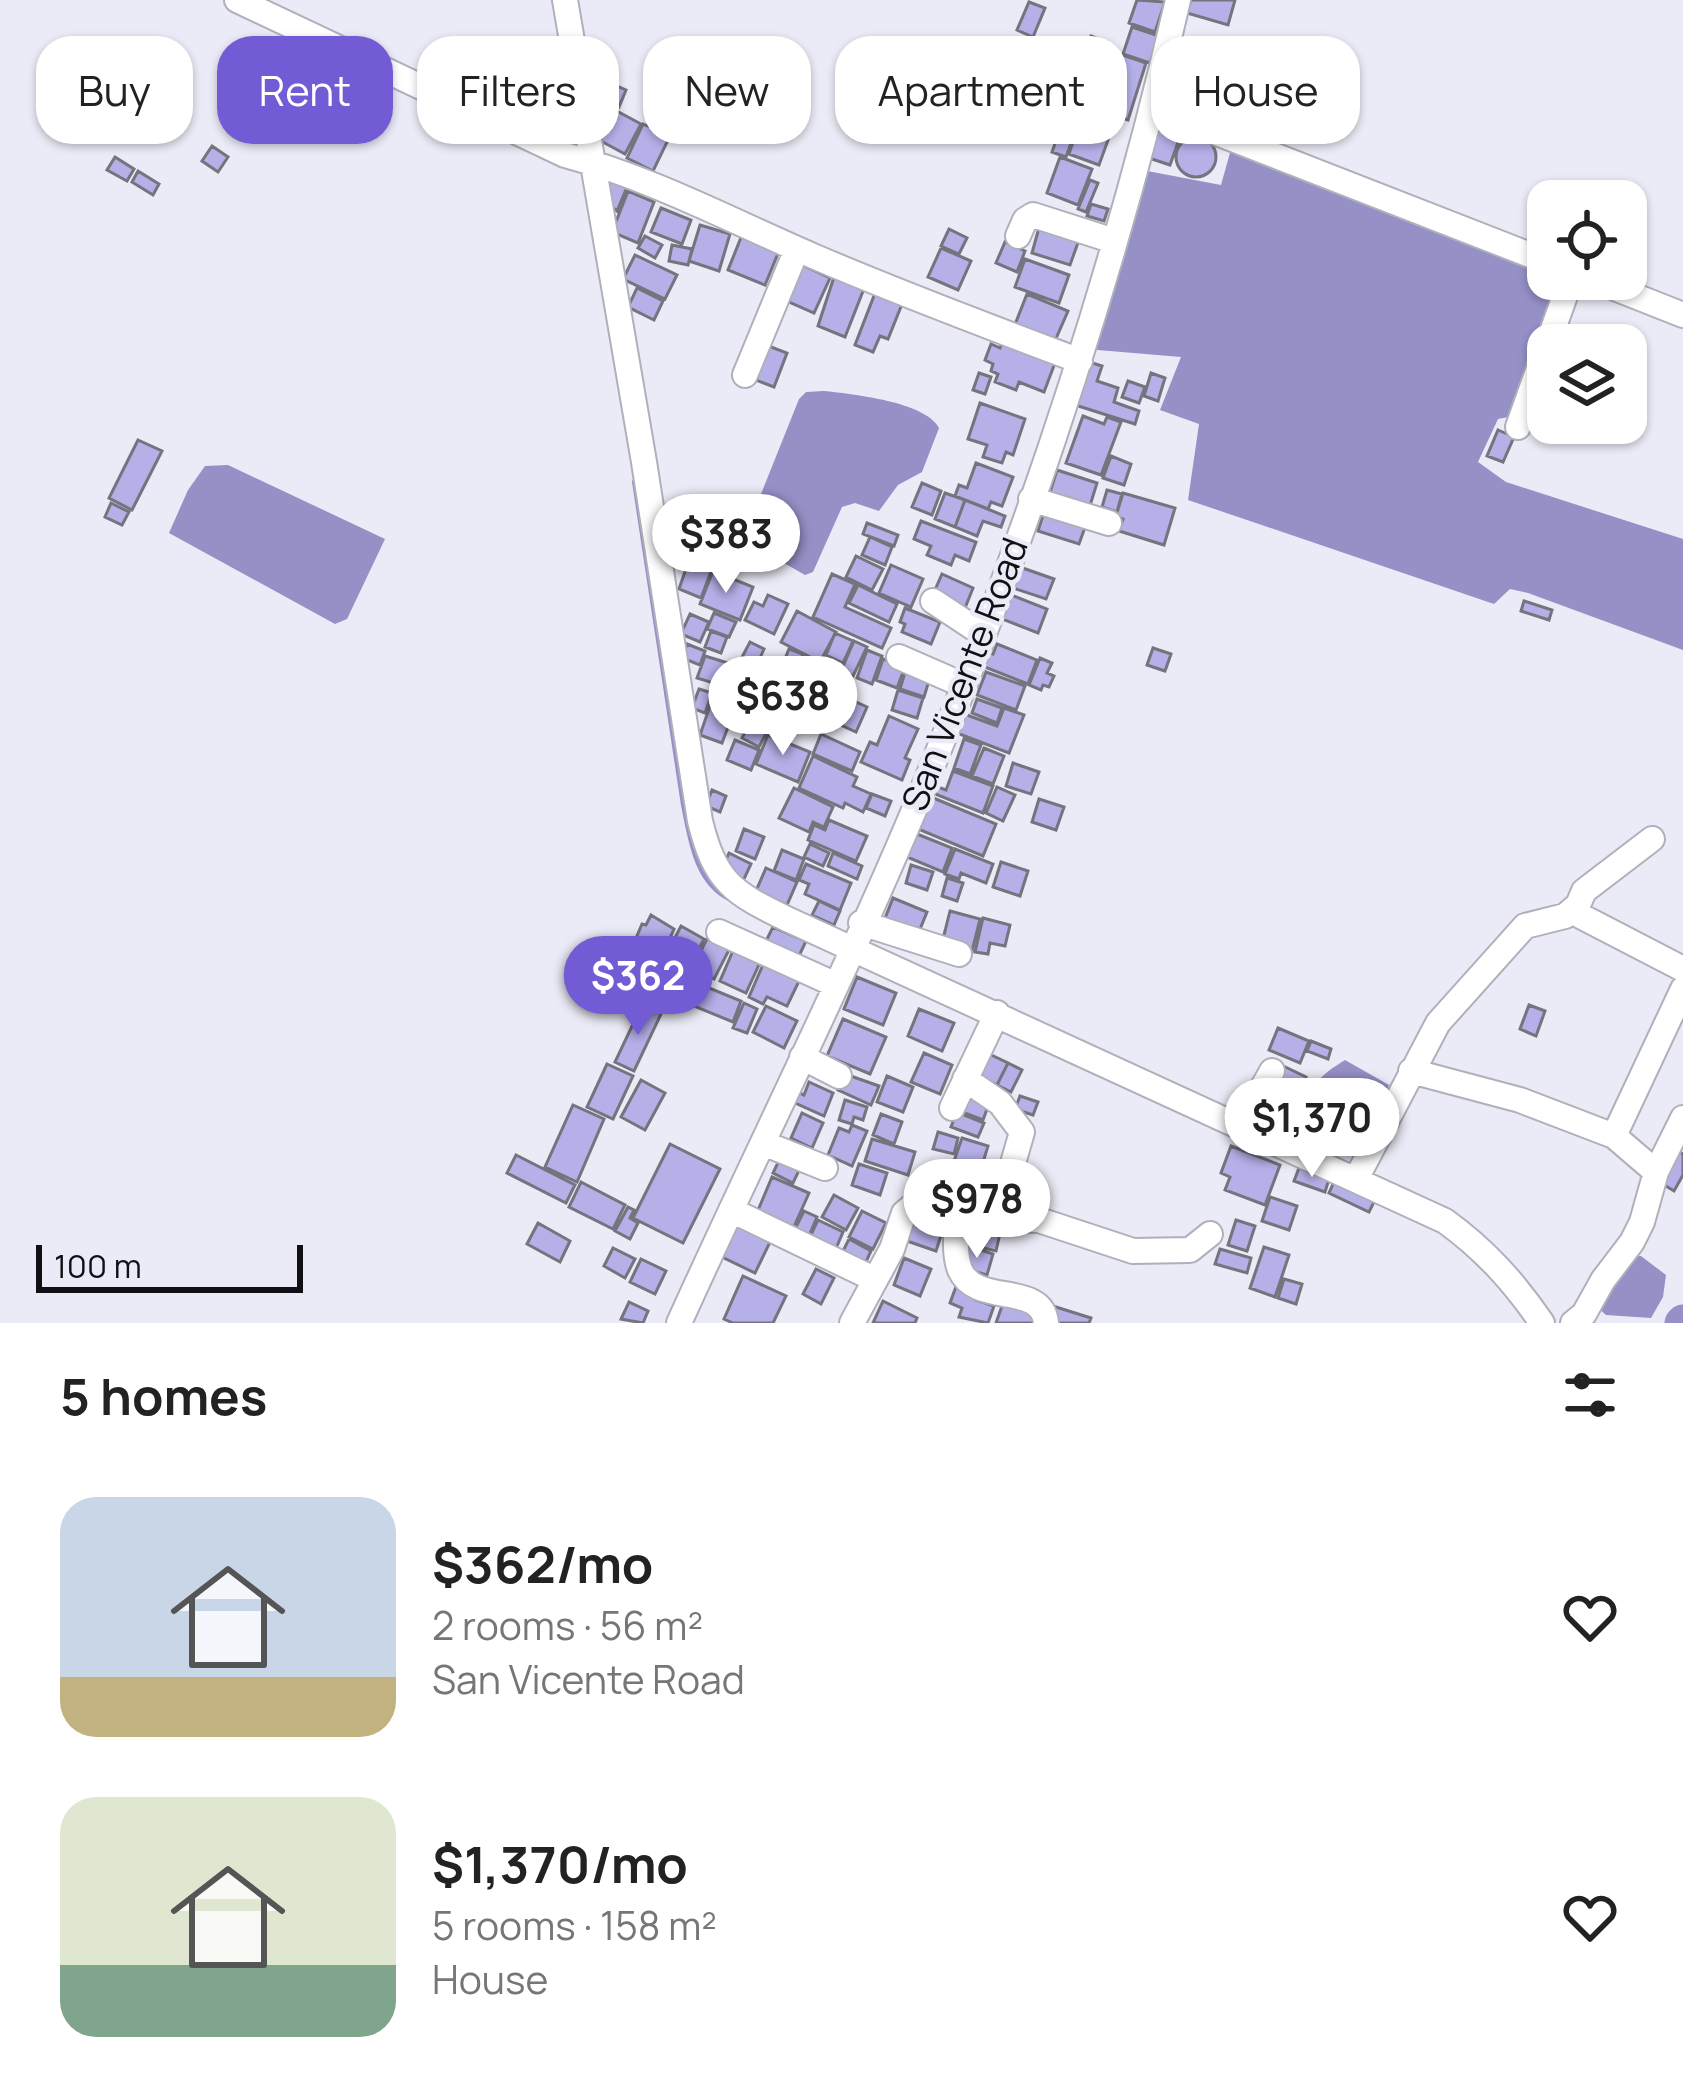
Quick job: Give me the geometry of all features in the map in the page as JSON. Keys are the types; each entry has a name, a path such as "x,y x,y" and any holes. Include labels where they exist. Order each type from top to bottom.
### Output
{"street":[{"path":"237,0 565,155 594,162 884,287 1080,361"},
{"path":"565,0 705,843 722,878 740,896 856,934 958,954"},
{"name":"San Vicente Road","path":"1170,36 1178,0"},
{"name":"San Vicente Road","path":"679,1323 802,1058 963,686 1080,361 1151,115"},
{"path":"1245,144 1527,254"},
{"path":"1018,236 1025,220 1033,215 1114,241"},
{"path":"746,375 797,249"},
{"path":"1518,427 1563,300"},
{"path":"1645,300 1683,315"},
{"path":"1031,499 1109,523"},
{"path":"934,601 982,634"},
{"path":"898,657 963,686"},
{"path":"1356,1179 1438,1023 1525,926 1571,911 1584,891 1652,838"},
{"path":"1571,911 1683,969"},
{"path":"719,932 834,984"},
{"path":"856,934 997,1012 1445,1221 1481,1247 1542,1323"},
{"path":"1614,1136 1683,989"},
{"path":"952,1108 997,1012"},
{"path":"802,1058 839,1076"},
{"path":"1241,1126 1272,1071"},
{"path":"1411,1071 1520,1100 1614,1136 1656,1172"},
{"path":"965,1079 1000,1103 1022,1132 997,1219"},
{"path":"1573,1323 1632,1242 1656,1172 1683,1118"},
{"path":"763,1143 825,1168"},
{"path":"852,1323 892,1249 908,1207 925,1201 997,1219 1039,1220 1133,1251 1190,1250 1210,1234"},
{"path":"731,1210 874,1279"},
{"path":"958,1210 956,1252 967,1280 991,1292 1036,1303 1046,1323"}],"shaded area":[{"path":"1232,144 1238,144 1527,257 1527,300 1556,300 1548,324 1527,324 1527,380 1514,416 1498,419 1478,462 1506,482 1683,539 1683,650 1528,593 1510,589 1494,604 1188,500 1199,424 1160,410 1181,357 1086,349 1142,170 1221,185"},
{"path":"806,392 905,406 932,419 939,428 922,472 898,485 879,511 855,503 842,507 813,572 805,575 747,542 745,534 799,399"},
{"path":"228,465 385,539 347,619 335,624 169,533 188,490 205,466"},
{"path":"1345,1060 1389,1085 1360,1150 1308,1127 1307,1104 1314,1087"},
{"path":"1630,1256 1641,1256 1666,1275 1663,1297 1651,1318 1606,1315 1598,1308"}],"building":[{"path":"1137,0 1165,2 1155,32 1129,23"},
{"path":"1191,0 1235,0 1228,25 1187,13"},
{"path":"1029,2 1045,8 1033,36 1017,30"},
{"path":"1132,27 1159,36 1151,36 1150,63 1127,55"},
{"path":"1127,57 1146,63 1127,120"},
{"path":"619,112 641,124 625,154 606,144 619,144"},
{"path":"643,124 643,144 666,144 653,171 627,158"},
{"path":"1055,144 1071,144 1066,157 1052,152"},
{"path":"1072,144 1107,144 1099,165 1069,154"},
{"path":"1154,144 1177,144 1170,165 1149,158"},
{"path":"1181,144 1211,144 1214,165 1204,175 1188,175 1178,165"},
{"path":"212,146 228,157 218,172 202,161"},
{"path":"115,157 134,169 127,181 107,170"},
{"path":"1060,157 1092,169 1078,205 1047,193"},
{"path":"138,171 159,184 153,195 132,182"},
{"path":"604,177 627,187 617,211 606,202"},
{"path":"1090,180 1098,183 1086,212 1078,209"},
{"path":"628,191 654,202 638,243 612,232"},
{"path":"1091,204 1108,209 1104,221 1087,216"},
{"path":"661,208 691,220 682,244 651,232"},
{"path":"1040,224 1080,237 1070,265 1032,253"},
{"path":"700,225 730,234 719,271 689,261"},
{"path":"949,229 967,238 959,254 941,246"},
{"path":"742,235 779,251 765,285 728,270"},
{"path":"645,236 662,245 655,258 638,248"},
{"path":"1005,242 1025,251 1017,272 996,263"},
{"path":"672,245 692,249 688,265 669,261"},
{"path":"941,248 971,261 958,290 928,277"},
{"path":"635,255 677,275 665,299 623,279"},
{"path":"1025,259 1069,275 1059,303 1015,287"},
{"path":"796,262 830,278 814,313 780,298"},
{"path":"835,274 865,286 845,337 818,326"},
{"path":"637,288 663,301 654,320 628,307"},
{"path":"877,288 904,299 888,339 880,336 873,352 855,345"},
{"path":"1027,294 1068,311 1054,343 1014,327"},
{"path":"1004,335 1058,355 1044,392 1019,382 1016,390 995,382 998,374 985,360 991,344 1000,348"},
{"path":"766,345 787,353 774,387 753,379"},
{"path":"1086,361 1102,366 1097,381 1118,388 1114,402 1139,411 1135,424 1072,404"},
{"path":"979,373 991,377 985,394 973,390"},
{"path":"1151,373 1165,378 1158,401 1144,396"},
{"path":"1128,381 1145,387 1139,403 1122,397"},
{"path":"980,403 1025,419 1013,455 1006,452 1002,463 983,457 987,445 968,439"},
{"path":"1083,416 1104,424 1107,417 1121,422 1101,475 1066,463"},
{"path":"1498,430 1514,437 1503,462 1487,456"},
{"path":"138,440 162,451 132,510 109,498"},
{"path":"1111,456 1131,464 1124,485 1103,478"},
{"path":"976,463 1013,477 1002,506 991,502 988,509 955,496 959,485 967,488"},
{"path":"1057,470 1097,483 1088,512 1048,499"},
{"path":"922,483 941,491 932,515 912,507"},
{"path":"1107,490 1122,494 1117,512 1102,507"},
{"path":"945,493 965,500 955,527 935,519"},
{"path":"1123,493 1175,508 1164,545 1119,531 1123,519 1116,516"},
{"path":"965,500 1005,516 1001,527 983,521 977,536 955,527"},
{"path":"111,503 129,512 122,525 105,517"},
{"path":"1046,506 1088,519 1079,544 1038,531"},
{"path":"921,521 976,542 969,561 955,555 951,565 927,555 931,546 914,539"},
{"path":"867,523 898,535 894,546 863,534"},
{"path":"870,537 892,547 885,565 862,555"},
{"path":"856,556 883,569 872,590 846,577"},
{"path":"689,560 712,569 701,598 679,589"},
{"path":"891,565 923,579 911,607 879,593"},
{"path":"1017,566 1054,579 1046,599 1010,587"},
{"path":"713,571 753,587 740,620 700,604"},
{"path":"832,574 855,584 845,607 891,628 882,648 813,617"},
{"path":"942,574 973,588 963,613 931,599"},
{"path":"858,585 897,604 889,622 849,603"},
{"path":"768,595 788,604 774,634 745,620 754,602 763,606"},
{"path":"1011,595 1047,609 1038,633 1002,619"},
{"path":"1524,601 1552,610 1549,620 1521,611"},
{"path":"905,608 940,622 931,644 902,632"},
{"path":"797,611 836,632 820,662 781,642"},
{"path":"714,613 736,622 729,637 707,629"},
{"path":"690,614 709,622 700,642 681,634"},
{"path":"711,631 727,637 721,653 705,647"},
{"path":"835,633 853,641 843,663 826,655"},
{"path":"854,641 867,647 853,676 841,671"},
{"path":"750,642 764,649 755,669 740,661"},
{"path":"687,644 705,651 700,665 682,658"},
{"path":"997,644 1037,660 1028,684 972,662 978,648 993,654"},
{"path":"1153,648 1171,654 1165,671 1147,665"},
{"path":"789,649 803,654 796,672 782,666"},
{"path":"867,650 882,656 872,684 857,678"},
{"path":"705,656 728,663 720,685 697,678"},
{"path":"1040,658 1052,663 1047,673 1054,676 1049,687 1043,685 1041,690 1029,685"},
{"path":"805,659 827,670 818,687 797,677"},
{"path":"883,659 905,667 897,688 876,680"},
{"path":"907,666 931,674 924,697 900,689"},
{"path":"735,669 760,678 751,702 727,693"},
{"path":"986,672 1025,686 1016,710 977,695"},
{"path":"768,676 792,684 782,711 759,702"},
{"path":"800,686 829,699 814,732 799,725 803,717 789,711"},
{"path":"699,689 712,693 705,713 692,708"},
{"path":"898,690 923,698 917,718 892,710"},
{"path":"843,696 867,707 856,732 832,721"},
{"path":"977,699 1002,708 997,723 972,713"},
{"path":"711,703 734,711 722,743 700,735"},
{"path":"1004,708 1024,715 1009,753 949,730 956,711 997,726"},
{"path":"889,716 918,729 905,758 910,760 902,780 861,762 870,742 877,745"},
{"path":"749,725 766,733 759,747 742,738"},
{"path":"821,734 860,752 852,771 813,754"},
{"path":"768,735 810,752 798,782 756,764"},
{"path":"964,739 981,745 970,774 954,768"},
{"path":"735,740 759,750 751,770 727,760"},
{"path":"984,748 1004,756 993,784 972,776"},
{"path":"813,756 857,777 853,786 871,794 863,812 799,788"},
{"path":"1013,763 1039,772 1031,794 1006,786"},
{"path":"953,771 993,786 983,813 935,794 938,787 946,790"},
{"path":"997,787 1015,795 1003,821 986,813"},
{"path":"794,788 833,807 824,827 813,822 809,832 779,818"},
{"path":"712,790 726,796 720,812 706,806"},
{"path":"872,794 891,801 885,816 866,808"},
{"path":"931,797 996,824 983,856 918,829"},
{"path":"1039,799 1064,807 1056,830 1032,822"},
{"path":"829,820 867,836 856,861 808,840 814,825 825,830"},
{"path":"744,829 764,837 755,859 736,851"},
{"path":"917,834 952,848 943,872 907,857"},
{"path":"810,844 829,853 823,866 804,857"},
{"path":"955,849 993,864 986,883 961,873 959,879 945,874"},
{"path":"782,850 804,859 796,880 774,871"},
{"path":"729,853 751,864 743,881 721,871"},
{"path":"833,853 862,866 857,879 828,866"},
{"path":"1001,862 1028,871 1020,896 993,887"},
{"path":"806,864 851,883 840,910 805,894 809,884 799,880"},
{"path":"911,865 933,872 927,890 906,883"},
{"path":"766,868 797,882 787,905 756,891"},
{"path":"947,878 963,883 957,901 942,896"},
{"path":"893,898 927,912 916,939 882,926"},
{"path":"819,901 840,911 834,925 812,915"},
{"path":"950,911 980,919 972,951 942,943"},
{"path":"651,915 674,929 662,956 634,943"},
{"path":"983,918 1010,925 1005,946 990,943 988,954 975,952"},
{"path":"681,926 704,939 689,968 666,955"},
{"path":"773,927 806,941 799,956 766,941"},
{"path":"707,939 729,950 714,979 692,968"},
{"path":"735,946 762,958 746,993 720,981"},
{"path":"765,960 801,977 787,1006 767,997 763,1004 749,997"},
{"path":"857,977 896,993 883,1025 844,1009"},
{"path":"697,983 741,1001 733,1022 689,1004"},
{"path":"744,1003 757,1009 747,1033 733,1028"},
{"path":"642,1005 661,1014 634,1071 615,1062"},
{"path":"1529,1005 1545,1011 1536,1036 1520,1029"},
{"path":"766,1006 797,1021 784,1048 753,1032"},
{"path":"919,1009 954,1023 942,1051 908,1036"},
{"path":"843,1019 886,1037 870,1074 827,1056"},
{"path":"1278,1028 1309,1041 1300,1063 1269,1050"},
{"path":"1311,1041 1331,1049 1328,1059 1307,1051"},
{"path":"985,1052 1008,1063 997,1085 974,1074"},
{"path":"924,1053 952,1065 940,1094 911,1082"},
{"path":"1008,1063 1022,1070 1011,1092 997,1085"},
{"path":"1277,1063 1306,1077 1283,1125 1255,1111"},
{"path":"607,1064 633,1076 613,1119 587,1107"},
{"path":"845,1074 879,1086 871,1105 838,1090"},
{"path":"887,1076 913,1087 903,1112 877,1102"},
{"path":"641,1080 665,1093 645,1130 621,1117"},
{"path":"809,1082 833,1093 824,1116 793,1102 797,1092 804,1095"},
{"path":"962,1087 991,1098 983,1120 954,1109"},
{"path":"1020,1096 1038,1102 1033,1115 1015,1109"},
{"path":"845,1100 867,1107 863,1120 854,1117 852,1124 839,1120"},
{"path":"573,1105 604,1119 577,1182 545,1167"},
{"path":"957,1112 984,1123 978,1137 951,1127"},
{"path":"802,1113 823,1123 812,1148 791,1138"},
{"path":"881,1114 902,1122 894,1144 873,1135"},
{"path":"852,1125 867,1131 852,1166 828,1155 839,1128 849,1132"},
{"path":"938,1132 958,1138 954,1154 933,1149"},
{"path":"962,1138 988,1146 981,1169 954,1161"},
{"path":"872,1139 915,1152 908,1175 865,1161"},
{"path":"670,1144 720,1169 683,1243 633,1218"},
{"path":"1231,1146 1280,1165 1265,1205 1225,1190 1230,1177 1221,1173"},
{"path":"1674,1149 1683,1154 1683,1175 1674,1191 1656,1180"},
{"path":"783,1152 803,1162 793,1183 773,1173"},
{"path":"516,1155 575,1185 566,1203 507,1173"},
{"path":"859,1164 887,1173 880,1195 852,1185"},
{"path":"1299,1168 1329,1179 1325,1192 1294,1181"},
{"path":"772,1177 809,1193 792,1231 756,1215"},
{"path":"581,1182 625,1205 613,1229 569,1207"},
{"path":"1334,1182 1375,1200 1369,1212 1329,1193"},
{"path":"834,1195 858,1208 846,1230 822,1217"},
{"path":"1270,1197 1297,1206 1289,1230 1262,1221"},
{"path":"628,1207 634,1210 630,1218 638,1223 630,1239 615,1231"},
{"path":"804,1211 817,1217 808,1238 794,1231"},
{"path":"862,1211 886,1223 873,1249 849,1237"},
{"path":"916,1213 945,1223 936,1251 907,1241"},
{"path":"818,1220 843,1232 834,1253 808,1241"},
{"path":"1236,1220 1255,1226 1247,1251 1228,1245"},
{"path":"735,1221 772,1238 755,1273 718,1255"},
{"path":"538,1223 570,1241 560,1262 527,1244"},
{"path":"971,1226 1000,1233 996,1251 967,1244"},
{"path":"849,1239 871,1251 865,1264 842,1253"},
{"path":"968,1246 993,1254 987,1275 962,1268"},
{"path":"1264,1247 1289,1255 1275,1297 1250,1288"},
{"path":"613,1248 635,1259 625,1278 604,1266"},
{"path":"1220,1249 1251,1258 1247,1273 1215,1264"},
{"path":"904,1258 931,1269 920,1296 894,1285"},
{"path":"641,1259 666,1271 655,1294 630,1282"},
{"path":"816,1269 834,1278 821,1304 803,1294"},
{"path":"743,1276 786,1296 773,1323 724,1319"},
{"path":"1284,1279 1302,1284 1296,1304 1278,1298"},
{"path":"957,1284 979,1292 976,1300 994,1306 988,1323 959,1317 962,1308 950,1303"},
{"path":"883,1301 917,1318 915,1323 873,1323"},
{"path":"629,1302 648,1311 643,1323 621,1319"},
{"path":"1003,1303 1040,1316 1038,1323 996,1323"},
{"path":"1056,1307 1091,1318 1089,1323 1051,1323"}],"waterway":[{"path":"635,482 689,832 703,871 731,899"}]}
